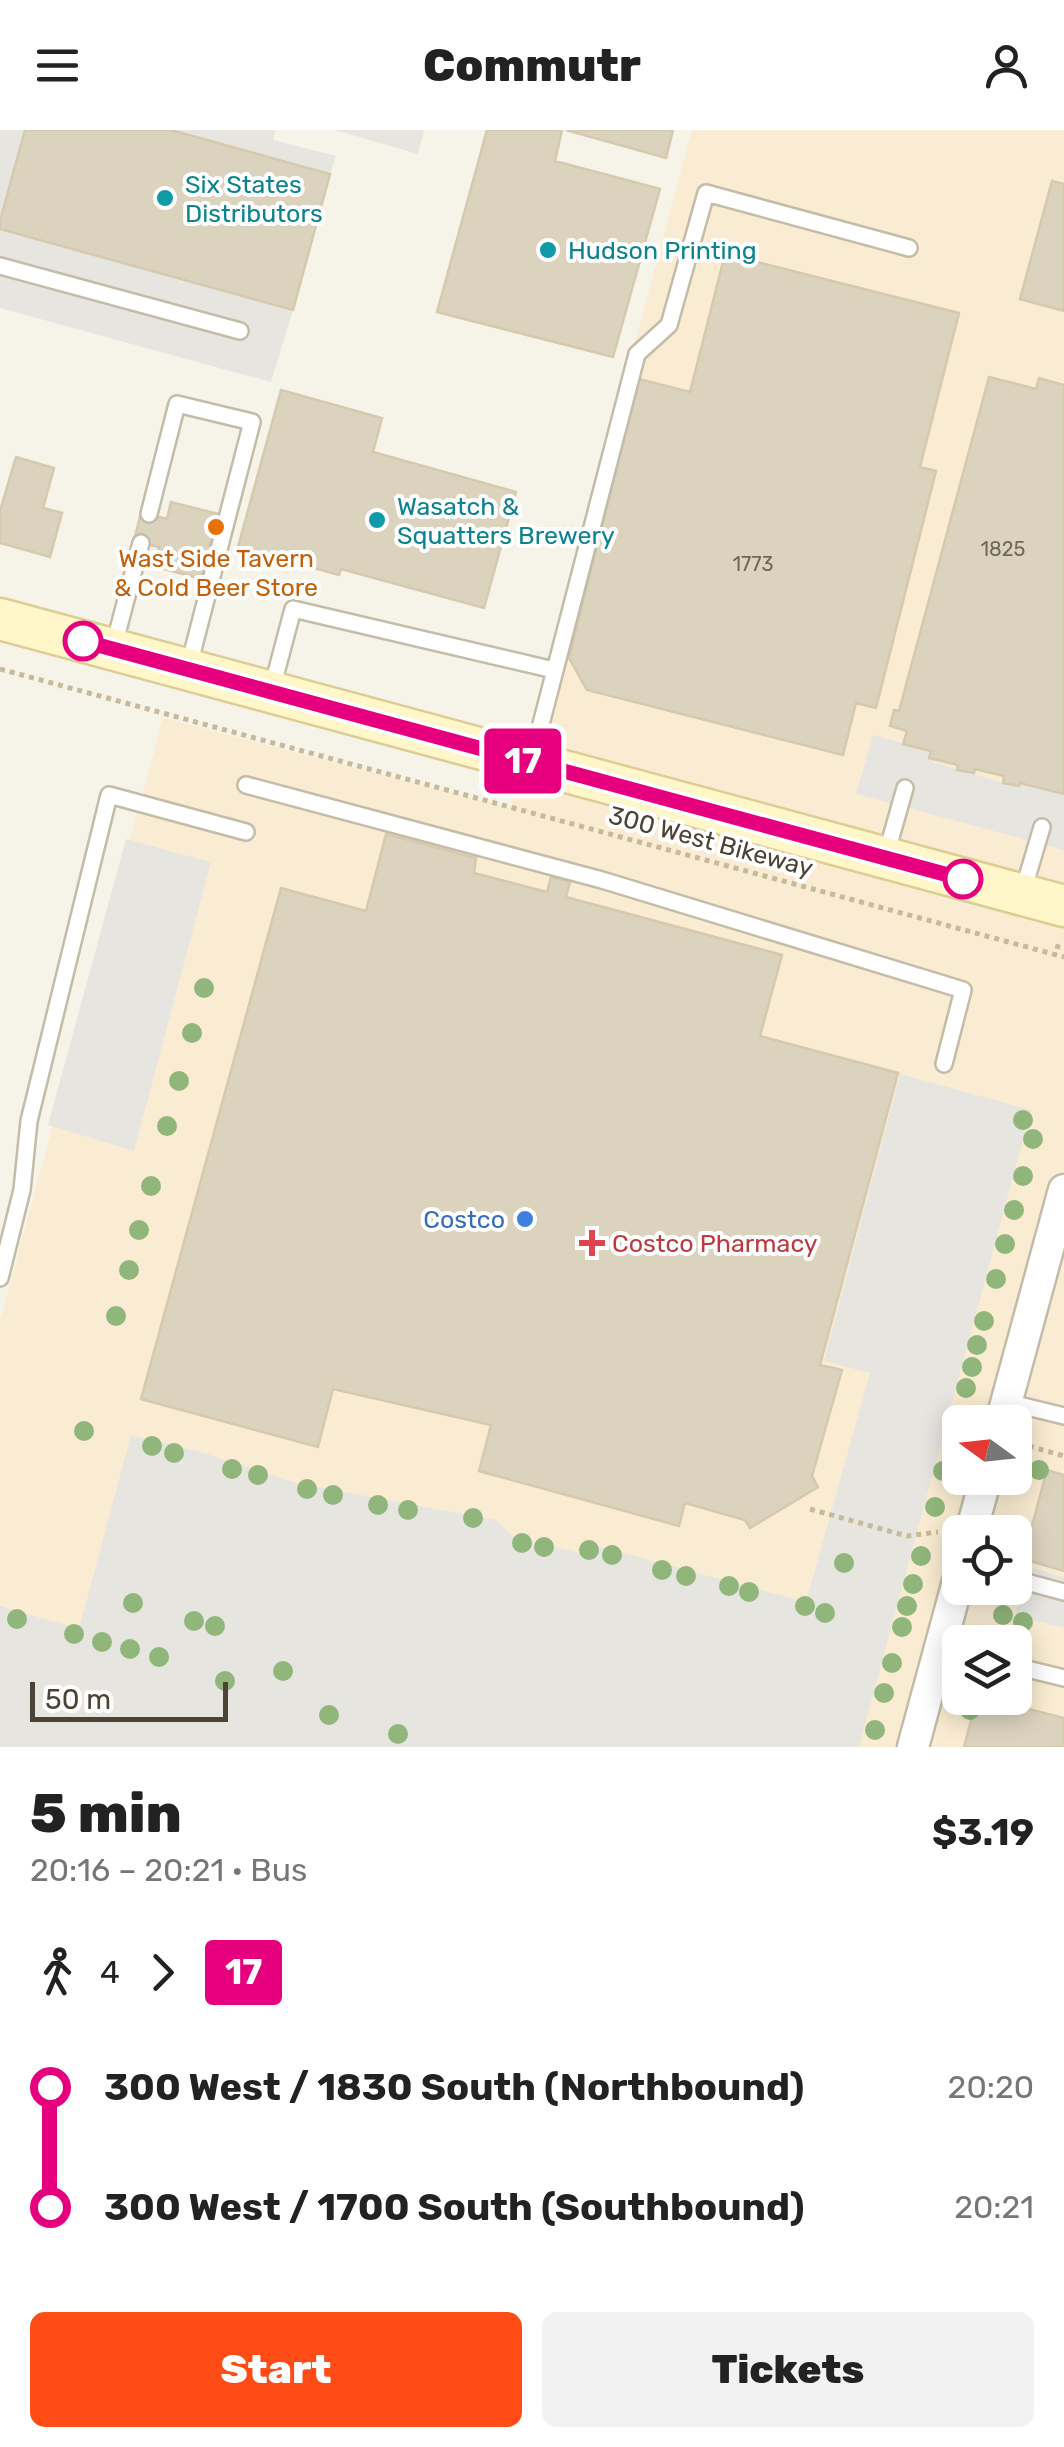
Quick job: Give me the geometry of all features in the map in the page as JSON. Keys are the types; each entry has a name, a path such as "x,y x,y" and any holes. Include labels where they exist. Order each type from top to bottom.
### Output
{"main road":[{"path":"0,618 1022,895 1060,932"}],"street":[{"path":"1006,1405 1064,1193"},
{"path":"914,1747 942,1671"}],"lane":[{"path":"530,763 637,354 669,325 706,193 908,248"},
{"path":"0,266 240,331"},
{"path":"148,514 177,404 252,422 188,670"},
{"path":"113,649 141,542"},
{"path":"271,692 293,609 554,670"},
{"path":"246,785 602,880 964,990 944,1064"},
{"path":"885,858 904,788"},
{"path":"0,1278 22,1190 29,1121 109,795 246,832"},
{"path":"1022,895 1042,826"},
{"path":"1032,1414 1064,1416"},
{"path":"1032,1584 1064,1592"},
{"path":"1032,1670 1064,1678"}],"path":[{"name":"300 West Bikeway","path":"0,670 1064,957"},
{"path":"1032,1447 1064,1456"},
{"path":"810,1510 907,1536 938,1532"}],"shaded area":[{"path":"0,130 25,130 0,221"},
{"path":"171,130 275,130 273,140 336,156 330,174"},
{"path":"335,130 424,130 418,154"},
{"path":"692,130 1064,130 1064,1747 0,1747 0,1321 163,718 510,808"},
{"path":"0,229 293,310 271,382 0,308"},
{"path":"873,735 931,751 933,762 1003,783 1020,783 1064,794 1064,850 856,794"},
{"path":"126,839 211,862 134,1151 48,1125"},
{"path":"900,1074 1031,1110 951,1405 942,1405 942,1440 859,1747 0,1747 0,1606 79,1629 131,1435 201,1452 296,1483 496,1520 514,1537 579,1553 593,1545 806,1602 870,1373 824,1361"},
{"path":"1032,1568 1064,1577 1064,1628 1015,1615 1018,1605 1032,1605"}],"building":[{"name":"Six States Distributors","path":"25,130 171,130 330,174 293,310 0,229"},
{"name":"Hudson Printing","path":"487,130 562,130 555,161 660,189 613,357 437,312"},
{"path":"566,130 673,130 666,158"},
{"path":"1052,181 1064,184 1064,311 1020,299"},
{"path":"725,254 959,313 920,467 936,471 876,708 856,703 843,755 587,690 569,658 639,379 690,392"},
{"path":"989,377 1036,389 1039,378 1064,385 1064,794 1020,783 1003,783 1004,776 975,769 974,773 957,770 958,765 929,758 931,751 903,744 907,731 890,726 894,710 899,711"},
{"name":"Wasatch & Squatters Brewery","path":"281,390 382,418 373,452 516,492 484,608 341,569 339,575 238,547"},
{"path":"16,457 54,468 43,508 62,513 50,557 0,543 0,511"},
{"path":"171,502 218,514 201,579 154,566 159,547 134,541 141,512 167,519"},
{"name":"Costco","path":"386,834 476,858 474,873 547,892 551,877 570,882 566,897 782,955 760,1036 898,1073 820,1365 842,1370 812,1476 818,1487 750,1528 745,1520 685,1503 679,1526 479,1471 491,1425 333,1389 318,1447 141,1399 281,888 366,911"},
{"path":"1047,1470 1064,1475 1064,1571 1032,1562 1032,1526"},
{"path":"1032,1710 1064,1718 1064,1747 964,1747 972,1715 1032,1715"}],"bus line":[{"name":"17","path":"83,641 963,879"}],"place":[{"name":"Six States Distributors","path":"165,198"},
{"name":"Hudson Printing","path":"548,250"},
{"name":"Wasatch & Squatters Brewery","path":"377,520"},
{"name":"Wast Side Tavern & Cold Beer Store","path":"216,527"},
{"name":"Costco","path":"525,1219"},
{"name":"Costco Pharmacy","path":"592,1243"}]}
